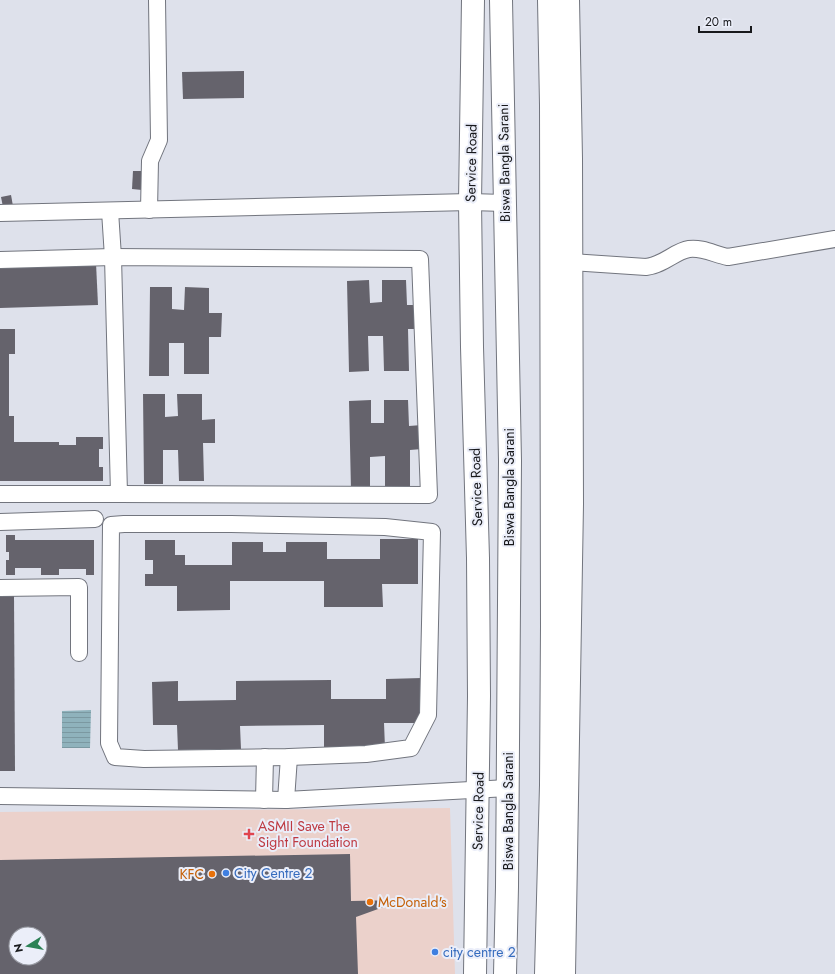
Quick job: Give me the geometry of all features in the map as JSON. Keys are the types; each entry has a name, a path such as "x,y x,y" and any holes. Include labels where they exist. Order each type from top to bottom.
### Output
{"street":[{"path":"149,210 150,161 159,140 157,0"},
{"name":"Service Road","path":"473,0 470,202 480,696 475,974"},
{"name":"Biswa Bangla Sarani","path":"501,0 510,461 505,974"},
{"path":"546,974 551,785 552,658 551,105 549,0"},
{"path":"564,974 572,504 568,0"},
{"path":"0,213 470,202 505,203"},
{"path":"110,211 113,257 119,494"},
{"path":"571,262 634,267 655,266 688,249 728,257 835,239"},
{"path":"0,260 113,257 420,260 429,495 0,494"},
{"path":"0,522 94,519"},
{"path":"231,524 385,527 432,532 428,715 411,748 366,754 289,757 144,759 115,757 109,743 111,525 231,524"},
{"path":"0,588 79,587 80,653"},
{"path":"264,800 265,757"},
{"path":"286,800 289,757"},
{"path":"0,796 286,800 508,788"}],"shaded area":[{"name":"City Centre 2","path":"450,808 455,974 0,974 0,812"}],"water":[{"path":"91,710 90,748 62,748 62,711"}],"building":[{"path":"244,71 244,98 183,99 182,72"},
{"path":"133,171 143,171 142,190 132,189"},
{"path":"11,195 13,206 3,207 1,197"},
{"path":"96,263 98,305 0,308 0,267"},
{"path":"369,280 370,303 382,302 382,280 406,280 407,305 420,305 420,329 408,329 409,371 384,371 383,336 368,336 369,371 349,372 347,281"},
{"path":"150,287 172,287 172,309 184,310 185,287 209,288 209,313 222,313 221,337 209,337 209,374 184,374 184,343 169,343 169,376 149,376"},
{"path":"0,329 15,329 15,354 9,354 9,416 14,416 14,442 59,442 59,445 76,445 76,437 103,437 103,449 99,449 99,467 103,467 103,481 0,481"},
{"path":"143,394 165,394 165,417 178,416 177,394 202,394 202,420 215,419 215,443 203,443 204,481 179,481 178,450 163,450 163,484 144,484"},
{"path":"371,400 371,423 384,423 384,400 408,400 409,426 422,425 422,449 410,450 410,487 385,487 385,456 370,457 370,490 351,490 349,401"},
{"path":"6,535 15,535 15,540 94,540 94,575 86,575 86,569 59,569 59,575 41,575 41,568 15,568 15,575 6,575 6,560 9,560 9,552 6,552"},
{"path":"380,539 418,539 418,584 382,584 383,607 324,607 324,581 230,581 230,610 177,611 177,586 145,586 145,574 153,574 153,560 145,560 145,540 175,540 175,555 185,555 185,565 232,565 232,542 263,542 263,552 286,552 286,542 327,542 327,559 380,559"},
{"path":"0,595 14,595 15,771 0,771"},
{"path":"422,678 422,723 384,723 385,748 324,748 324,725 240,726 241,749 178,750 177,725 153,725 152,682 178,681 178,701 236,700 236,681 331,680 331,699 386,699 386,679"},
{"path":"350,854 351,901 403,900 356,917 358,974 0,974 0,860"}],"place":[{"name":"ASMII Save The Sight Foundation","path":"249,834"},
{"name":"City Centre 2","path":"226,873"},
{"name":"KFC","path":"212,874"},
{"name":"McDonald's","path":"370,902"},
{"name":"city centre 2","path":"435,952"}]}
